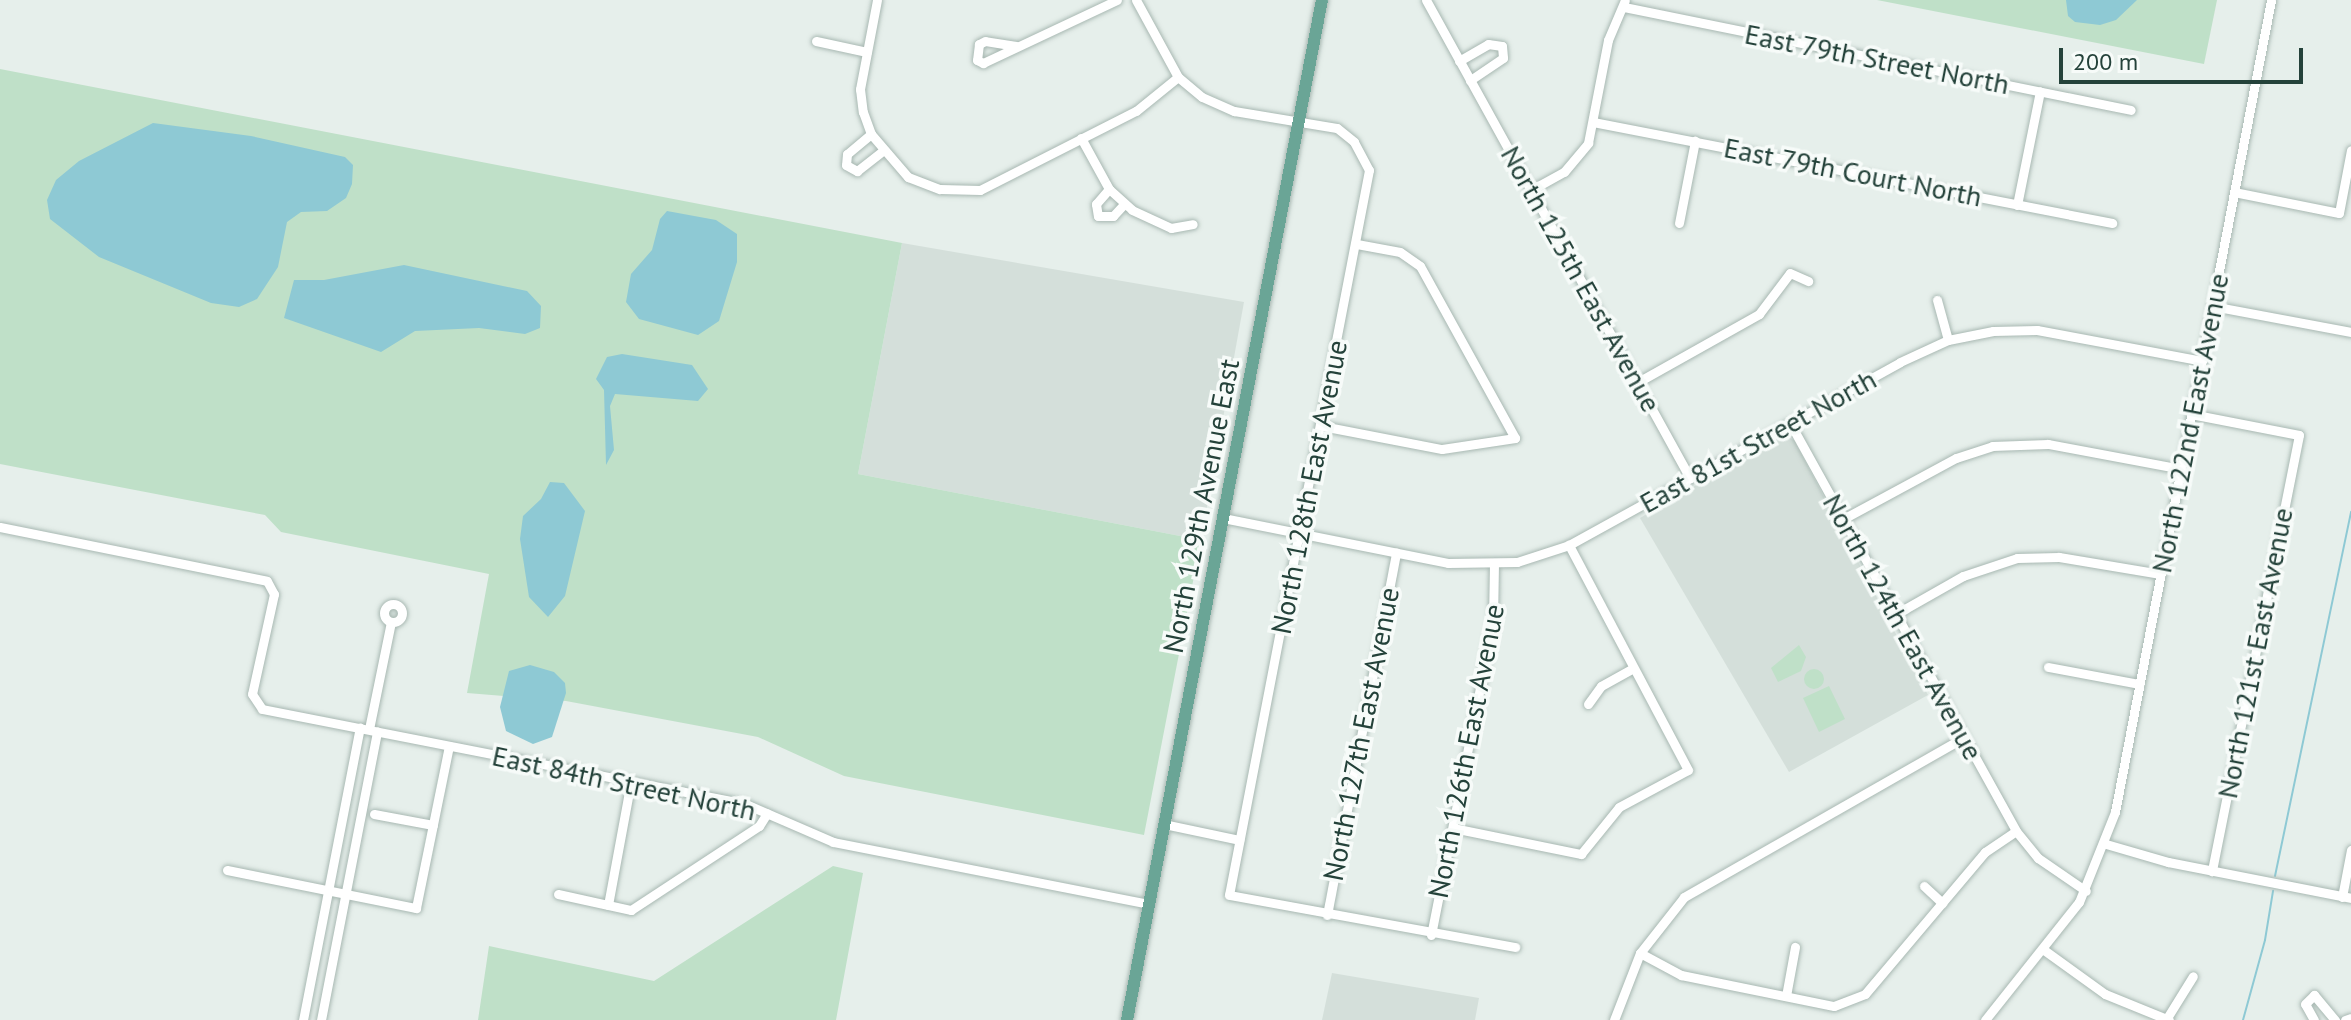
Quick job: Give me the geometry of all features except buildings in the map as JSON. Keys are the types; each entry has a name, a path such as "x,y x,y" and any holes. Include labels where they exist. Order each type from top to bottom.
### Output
{"main road":[{"name":"North 129th Avenue East","path":"1127,1020 1322,0"}],"street":[{"path":"877,0 860,96 871,134 884,150 924,185 969,193 1136,111 1178,77 1136,0"},
{"path":"1016,46 1117,0"},
{"name":"North 125th East Avenue","path":"1426,0 1690,478"},
{"name":"North 122nd East Avenue","path":"1985,1020 2044,950 2086,891 2106,844 2271,0"},
{"path":"1531,190 1576,162 1593,122 1602,69 1624,3"},
{"name":"East 79th Street North","path":"1624,3 2131,110"},
{"path":"816,41 867,52"},
{"path":"1459,61 1488,44 1502,46 1503,58 1470,80"},
{"name":"North 128th East Avenue","path":"1178,77 1225,108 1343,131 1366,160 1370,177 1229,895 1327,915"},
{"path":"2017,205 2040,91"},
{"name":"East 79th Court North","path":"1593,122 2112,223"},
{"path":"871,134 847,154 846,165 857,171 884,150"},
{"path":"1081,138 1109,189 1124,204 1149,221 1171,228 1193,224"},
{"path":"1679,223 1695,141"},
{"path":"2234,192 2339,213 2351,150"},
{"path":"1109,189 1096,204 1098,216 1113,216 1124,204"},
{"path":"1322,426 1442,449 1515,438 1420,266 1400,252 1357,244"},
{"path":"1638,382 1759,314 1790,273 1808,281"},
{"path":"1937,300 1948,340"},
{"path":"2212,306 2351,332"},
{"name":"East 81st Street North","path":"1494,566 1569,545 1948,340 1993,331 2037,330 2202,361"},
{"name":"North 121st East Avenue","path":"2191,414 2299,435 2212,871"},
{"name":"North 124th East Avenue","path":"1790,423 2016,831 2038,858 2086,891"},
{"path":"1843,519 1956,458 2000,445 2048,444 2181,469"},
{"path":"1223,518 1396,552 1494,566"},
{"name":"East 84th Street North","path":"0,527 267,581 274,594 253,701 262,709 743,803 833,842 1149,904"},
{"path":"1453,828 1581,854 1619,807 1688,770 1569,545"},
{"name":"North 127th East Avenue","path":"1327,915 1396,552"},
{"path":"1896,614 1963,576 2017,558 2059,557 2161,574"},
{"name":"North 126th East Avenue","path":"1431,935 1493,621 1494,566"},
{"path":"303,1020 328,890 369,729 391,622"},
{"path":"2048,667 2139,684"},
{"path":"1588,704 1601,686 1632,669"},
{"path":"321,1020 345,893 369,729"},
{"path":"1614,1020 1640,953 1670,911 1716,874 1964,737"},
{"path":"227,870 416,908 449,746"},
{"path":"608,905 631,781"},
{"path":"558,894 631,910 759,826 767,813"},
{"path":"374,814 433,825"},
{"path":"1164,824 1239,840"},
{"path":"1640,953 1681,975 1834,1006 1865,994 1985,852 2016,831"},
{"path":"2106,844 2212,871 2346,898 2351,850"},
{"path":"1924,886 1942,903"},
{"path":"1327,915 1515,947"},
{"path":"1786,996 1795,947"},
{"path":"2044,950 2105,994 2168,1019 2193,976"},
{"path":"2314,1020 2305,1004 2314,995 2335,1020"},
{"path":"2345,1020 2351,1018"}],"shaded area":[{"path":"902,243 1244,302 1201,540 858,474"},
{"path":"1782,435 1794,440 1928,695 1789,772 1640,518"},
{"path":"1332,973 1479,998 1475,1020 1322,1020"}],"green space":[{"path":"1877,0 2217,0 2204,64"},
{"path":"0,69 902,243 858,474 1201,540 1144,835 844,776 758,737 566,701 467,693 489,574 281,532 265,515 0,464"},
{"path":"1799,645 1806,657 1801,671 1778,682 1771,668"},
{"path":"1814,669 1821,672 1824,679 1821,686 1814,689 1807,686 1804,679 1807,672"},
{"path":"1829,686 1845,719 1819,732 1803,698"},
{"path":"833,866 863,873 836,1020 478,1020 489,946 654,981"}],"water":[{"path":"2066,0 2137,0 2116,20 2100,25 2075,22 2068,16"},
{"path":"153,123 251,136 345,157 353,165 352,184 346,198 327,211 301,212 287,222 278,267 257,299 239,307 211,303 99,257 50,219 47,200 56,180 79,161"},
{"path":"667,211 716,220 737,234 737,262 719,321 698,335 639,319 626,302 631,274 652,250 660,219"},
{"path":"404,265 527,291 541,306 540,328 525,334 479,328 415,331 381,352 284,318 294,280 324,280"},
{"path":"622,354 692,365 708,389 698,401 615,394 610,406 614,450 606,465 604,390 596,379 607,357"},
{"path":"550,482 564,483 585,511 565,596 548,617 529,597 520,539 523,516 541,499"},
{"path":"530,665 554,672 565,683 566,693 552,737 533,744 506,731 500,707 509,671"}],"waterway":[{"path":"2275,876 2351,512"},
{"path":"2243,1020 2265,940 2273,891"}]}
